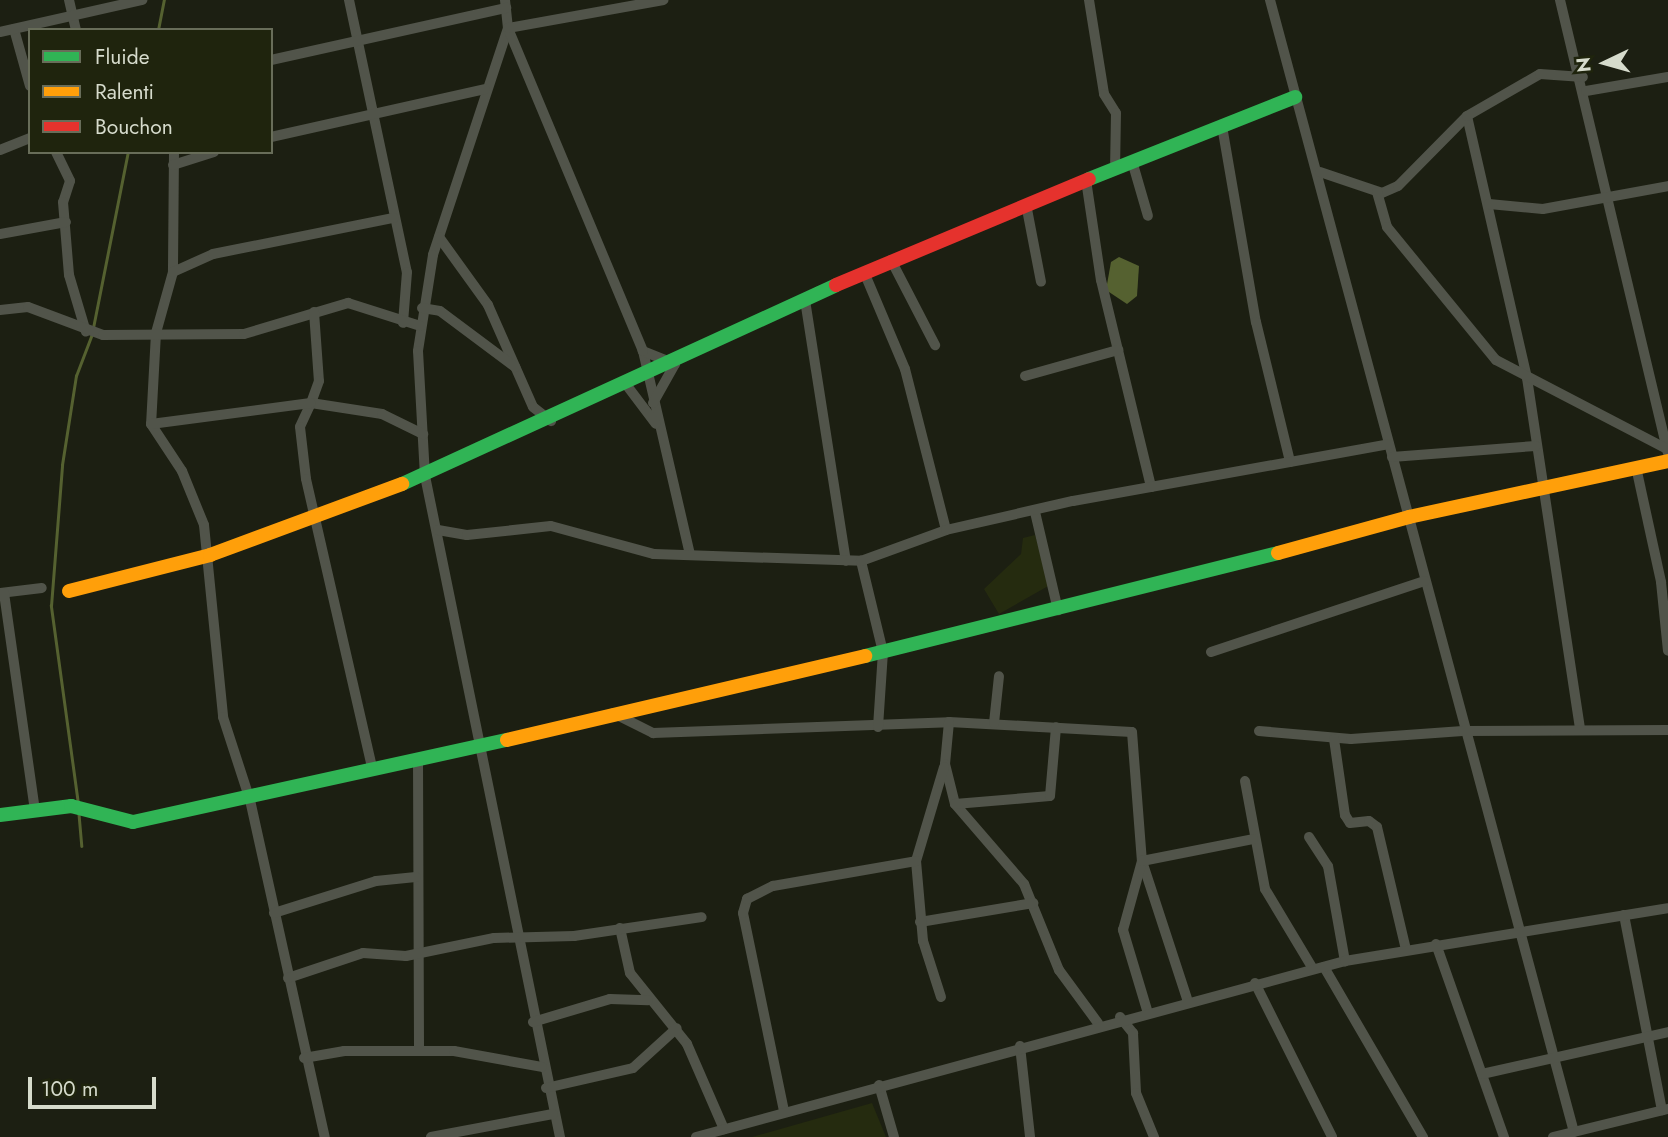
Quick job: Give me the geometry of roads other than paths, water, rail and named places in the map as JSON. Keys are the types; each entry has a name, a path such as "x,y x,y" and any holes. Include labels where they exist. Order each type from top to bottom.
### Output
{"street":[{"path":"69,0 76,28"},
{"path":"0,32 142,0"},
{"path":"349,0 368,113 407,272 403,323"},
{"path":"508,29 663,0"},
{"path":"1089,0 1104,94 1116,113 1115,168"},
{"path":"1270,0 1295,97 1320,172 1516,931 1558,1059 1574,1132"},
{"path":"1560,0 1583,77 1668,451"},
{"path":"273,60 358,42 506,4 508,29 643,351 690,555"},
{"path":"14,29 28,79"},
{"path":"508,29 485,89 439,237 422,308 420,326 423,434 425,476 438,530 477,747 546,1088 560,1137"},
{"path":"1320,172 1377,192 1398,186 1467,116 1540,74 1583,77"},
{"path":"1586,91 1668,77"},
{"path":"273,136 485,89"},
{"path":"69,591 210,555 425,476 802,307 891,260 1295,97"},
{"path":"1467,116 1527,378 1542,492 1580,727"},
{"path":"1222,126 1248,284 1290,462"},
{"path":"0,150 28,139"},
{"path":"57,154 70,181 63,202 69,275 86,332"},
{"path":"174,154 173,272 156,333 151,424 182,471 210,555 223,717 250,800 304,1058 325,1137"},
{"path":"173,165 208,154"},
{"path":"1132,161 1148,216"},
{"path":"1086,180 1118,350 1151,487"},
{"path":"1489,204 1543,209 1610,199 1668,186"},
{"path":"1377,192 1377,210 1410,257 1496,360 1668,451"},
{"path":"1026,204 1041,282"},
{"path":"173,272 213,254 393,218"},
{"path":"0,234 66,222"},
{"path":"439,237 466,268 533,407 551,421"},
{"path":"891,260 934,345"},
{"path":"864,272 905,369 946,530"},
{"path":"0,310 28,307 86,332 244,334 314,312 357,303 403,323 420,326"},
{"path":"802,307 846,561"},
{"path":"422,308 440,311 515,367"},
{"path":"314,312 319,381 300,427 315,515 372,767"},
{"path":"1025,376 1118,350"},
{"path":"643,351 675,364"},
{"path":"653,403 675,364"},
{"path":"628,387 660,429"},
{"path":"151,424 311,403 382,414 423,434"},
{"path":"438,530 467,535 566,527 654,554 861,561 946,530 1151,487 1389,443"},
{"path":"1392,457 1536,446"},
{"path":"0,815 71,806 133,822 250,800 372,767 477,747 1058,610 1409,517 1542,492 1668,461"},
{"path":"1636,467 1661,582 1668,650"},
{"path":"1035,512 1058,610"},
{"path":"861,561 883,652 878,727"},
{"path":"1211,652 1425,581"},
{"path":"35,810 2,593 42,588"},
{"path":"994,723 999,676"},
{"path":"613,713 653,733 878,727 949,722 1132,732 1142,861 1188,999"},
{"path":"941,997 920,922 916,861 945,764 949,722"},
{"path":"955,804 1050,796 1056,727"},
{"path":"1259,731 1334,739 1580,727 1668,730"},
{"path":"1334,739 1345,815 1350,823 1369,821 1377,827 1406,950"},
{"path":"418,760 415,954 419,1051"},
{"path":"945,764 955,804 1015,871 1032,903 1059,970 1098,1023"},
{"path":"1245,781 1253,839 1265,889 1318,968 1423,1137"},
{"path":"1309,837 1328,866 1345,961"},
{"path":"1142,861 1253,839"},
{"path":"784,1111 743,913 747,899 773,886 916,861"},
{"path":"1142,861 1123,930 1147,1010"},
{"path":"274,913 376,881 416,877"},
{"path":"920,922 1032,903"},
{"path":"696,1137 1120,1017 1345,961 1668,908"},
{"path":"1553,1137 1665,1110 1646,1038 1624,915"},
{"path":"288,978 363,953 415,954 494,938 516,940 702,917"},
{"path":"620,928 630,973 649,1000 677,1028 724,1129"},
{"path":"1436,944 1504,1137"},
{"path":"1255,983 1332,1137"},
{"path":"533,1023 631,995 642,987"},
{"path":"631,995 649,1000"},
{"path":"1120,1017 1133,1033 1136,1093 1154,1137"},
{"path":"546,1088 627,1071 677,1028"},
{"path":"1482,1074 1558,1059 1668,1032"},
{"path":"1020,1046 1030,1137"},
{"path":"304,1058 344,1051 419,1051 542,1067"},
{"path":"879,1085 894,1137"},
{"path":"431,1137 553,1114"}],"waterway":[{"path":"158,28 164,0"},
{"path":"93,328 128,154"},
{"path":"78,804 51,606 62,465 76,376 92,334"},
{"path":"79,814 82,846"}]}
